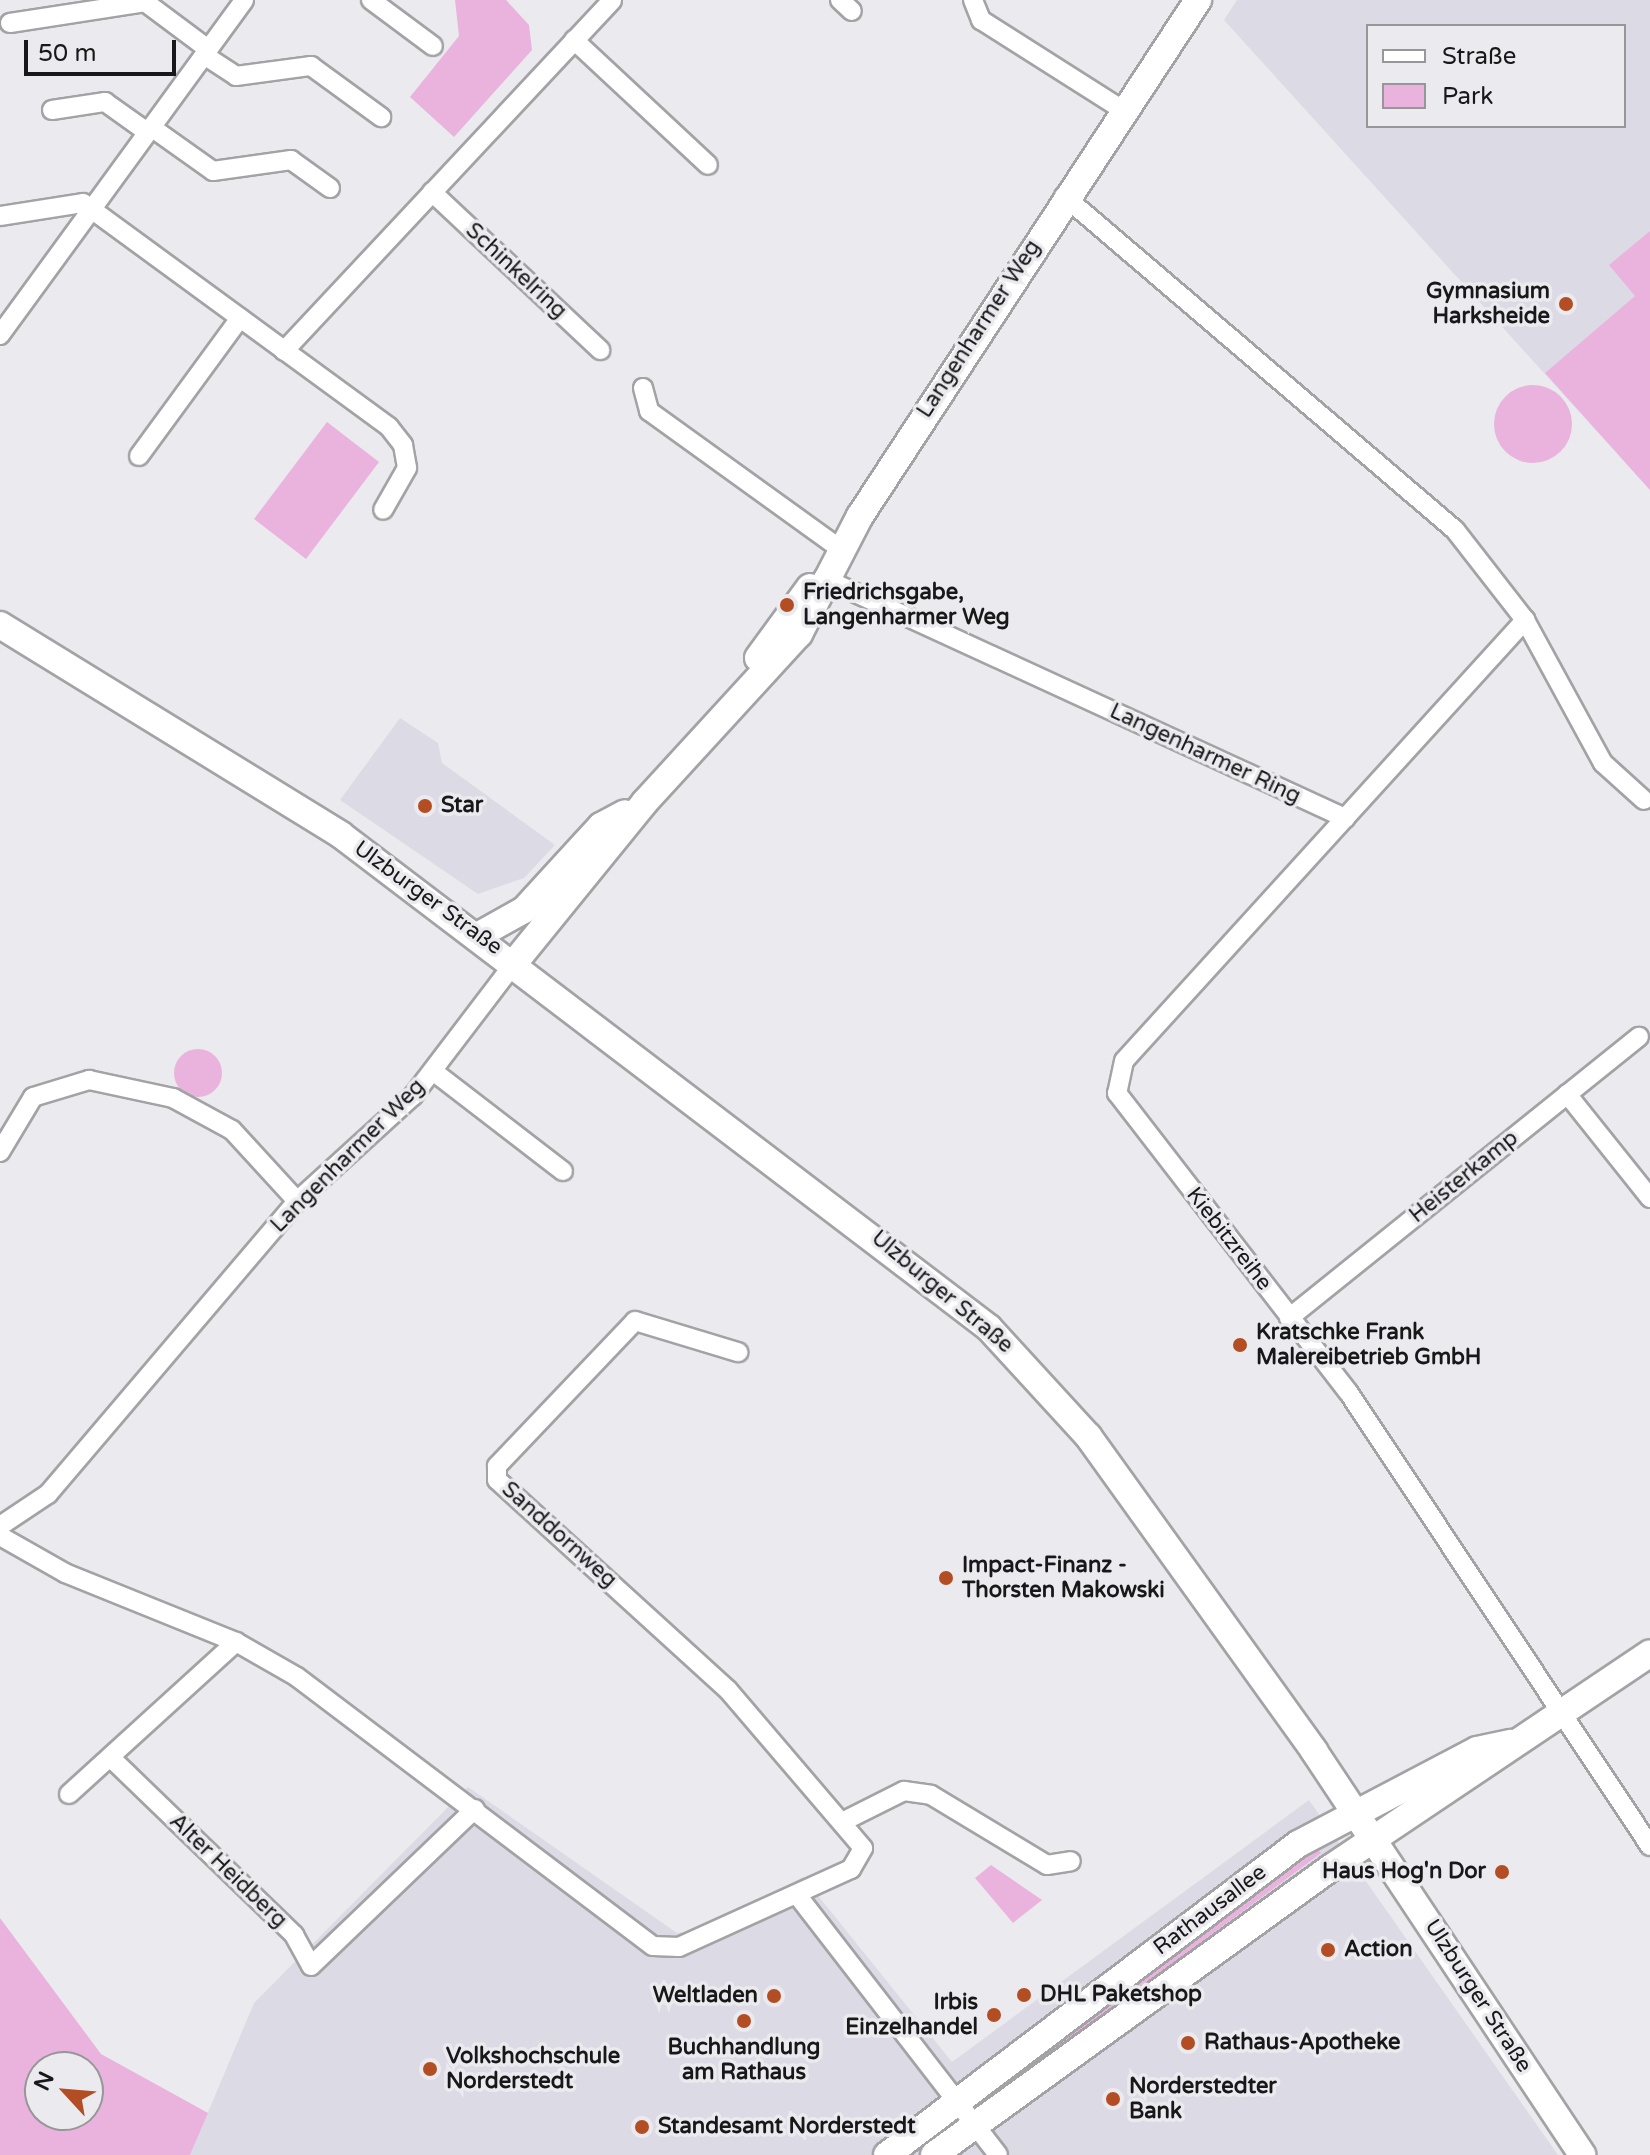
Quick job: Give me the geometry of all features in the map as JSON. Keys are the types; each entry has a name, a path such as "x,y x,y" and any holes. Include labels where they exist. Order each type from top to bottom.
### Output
{"main road":[{"name":"Langenharmer Weg","path":"515,962 645,802 738,696 799,634 823,578 840,549 1064,196 1198,0"},
{"name":"Ulzburger Straße","path":"0,612 45,635 69,661"},
{"name":"Ulzburger Straße","path":"0,625 69,661 311,814 479,935 893,1249 1034,1373 1088,1436 1356,1812 1582,2155"},
{"name":"Langenharmer Weg","path":"479,935 524,910 601,826 645,802"},
{"path":"1511,1743 1650,1653"},
{"name":"Rathausallee","path":"887,2155 954,2101 1298,1844 1477,1750 1511,1743"},
{"name":"Rathausallee","path":"934,2155 1511,1743"}],"street":[{"path":"0,335 242,0"},
{"path":"371,0 433,46"},
{"path":"284,351 612,0"},
{"path":"973,0 981,20 1121,109"},
{"path":"10,23 149,2 236,76 311,66 381,117"},
{"path":"574,40 708,165"},
{"path":"52,110 105,102 212,171 291,160 330,188"},
{"name":"Schinkelring","path":"432,192 600,350"},
{"path":"1064,196 1432,508 1525,620 1598,755 1644,800"},
{"path":"0,216 83,203 399,437 406,472 383,510"},
{"path":"139,456 240,318"},
{"path":"643,388 649,411 840,549"},
{"name":"Langenharmer Ring","path":"823,578 1345,818"},
{"path":"1345,818 1525,620"},
{"name":"Kiebitzreihe","path":"1345,818 1124,1061 1117,1078 1123,1107 1349,1393 1558,1715 1650,1846"},
{"name":"Langenharmer Weg","path":"0,1526 48,1494 297,1201 433,1071 515,962"},
{"name":"Heisterkamp","path":"1289,1318 1639,1037"},
{"path":"433,1071 563,1171"},
{"path":"0,1152 33,1097 93,1081 177,1099 232,1130 297,1201"},
{"path":"1567,1094 1650,1198"},
{"name":"Sanddornweg","path":"738,1352 635,1321 497,1466 497,1480 728,1690 846,1820"},
{"path":"0,1536 78,1579 236,1642 297,1677 653,1946 679,1947 798,1896 859,1858 863,1848 846,1820 904,1791 931,1795 1047,1865 1071,1861"},
{"path":"69,1794 236,1642"},
{"name":"Alter Heidberg","path":"111,1758 294,1935 311,1966 475,1809"},
{"path":"798,1896 943,2076 954,2101 998,2155"}],"shaded area":[{"name":"Gymnasium Harksheide","path":"1237,0 1650,0 1650,490 1224,20"},
{"path":"400,718 438,743 442,763 555,845 524,878 478,894 340,800"},
{"path":"468,1787 677,1933 701,1930 803,1877 952,2062 1309,1800 1558,2155 190,2155 254,2003"}],"green space":[{"path":"455,0 506,0 529,25 532,50 454,137 410,97 459,36"},
{"path":"1650,231 1650,490 1545,373 1635,296 1609,265"},
{"path":"1533,385 1548,388 1561,396 1569,409 1572,424 1569,439 1561,452 1548,460 1533,463 1518,460 1505,452 1497,439 1494,424 1497,409 1505,396 1518,388"},
{"path":"327,422 379,462 306,559 254,519"},
{"path":"198,1049 215,1056 222,1073 215,1090 198,1097 181,1090 174,1073 181,1056"},
{"path":"1311,1842 1321,1853 1010,2085 1002,2075"},
{"path":"991,1865 1042,1900 1013,1923 975,1878"},
{"path":"0,1918 99,2051 24,2051 24,2131 104,2131 104,2056 208,2113 190,2155 0,2155"}],"place":[{"name":"Gymnasium Harksheide","path":"1566,304"},
{"name":"Friedrichsgabe, Langenharmer Weg","path":"787,605"},
{"name":"Star","path":"425,806"},
{"name":"Kratschke Frank Malereibetrieb GmbH","path":"1240,1345"},
{"name":"Impact-Finanz - Thorsten Makowski","path":"946,1578"},
{"name":"Haus Hog'n Dor","path":"1502,1872"},
{"name":"Action","path":"1328,1950"},
{"name":"DHL Paketshop","path":"1024,1995"},
{"name":"Weltladen","path":"774,1996"},
{"name":"Irbis Einzelhandel","path":"994,2015"},
{"name":"Buchhandlung am Rathaus","path":"744,2021"},
{"name":"Rathaus-Apotheke","path":"1188,2043"},
{"name":"Volkshochschule Norderstedt","path":"430,2069"},
{"name":"Norderstedter Bank","path":"1113,2099"},
{"name":"Standesamt Norderstedt","path":"642,2127"}]}
